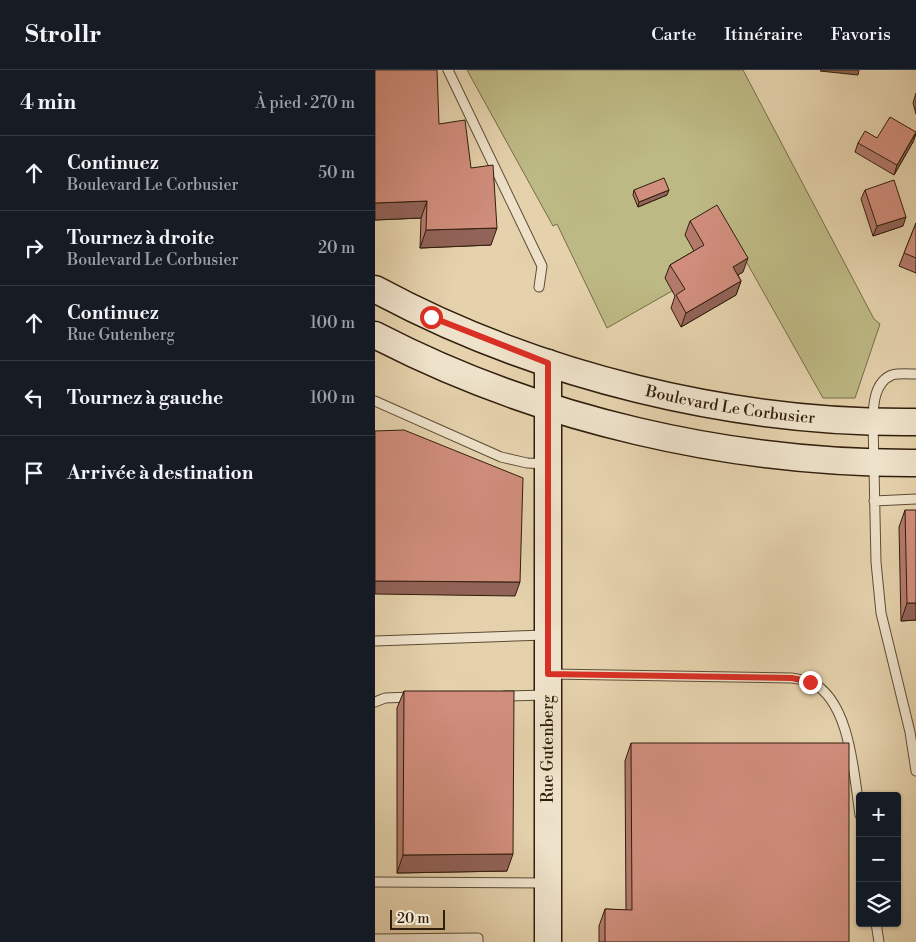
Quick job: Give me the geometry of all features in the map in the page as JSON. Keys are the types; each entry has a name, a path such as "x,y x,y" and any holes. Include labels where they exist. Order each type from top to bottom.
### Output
{"street":[{"name":"Boulevard Le Corbusier","path":"375,290 437,320 548,363 637,388 735,408 826,419 916,422"},
{"path":"375,334 444,367 549,406 622,427 703,444 784,456 835,462 916,463"},
{"path":"548,363 549,406"},
{"name":"Rue Gutenberg","path":"548,942 549,406"}],"lane":[{"path":"448,70 542,266 539,287"},
{"path":"916,374 894,374 883,382 873,402 876,562 881,613 910,732 916,771"},
{"path":"375,401 501,457 527,463 549,464"},
{"path":"874,501 916,499"},
{"path":"375,640 548,635"},
{"path":"491,696 548,684 792,678 810,682 825,692 847,732 856,792"},
{"path":"375,702 385,698 423,697"},
{"path":"375,882 548,883"},
{"path":"877,927 879,942"},
{"path":"375,939 478,938 478,942"}],"shaded area":[{"path":"467,70 743,70 874,319 880,324 855,398 823,398 720,215 699,259 672,291 607,328 557,224 553,226"}],"building":[{"path":"375,70 437,70 439,124 465,120 471,168 493,165 497,228 426,230 427,201 375,203"},
{"path":"890,117 916,132 897,165 858,143 865,131 877,138"},
{"path":"664,178 669,190 639,202 634,190"},
{"path":"894,180 906,217 877,226 865,190"},
{"path":"717,205 748,258 733,267 741,281 686,313 676,295 685,289 670,265 704,245 690,221"},
{"path":"916,223 916,258 904,253"},
{"path":"404,430 523,478 520,582 375,581 375,431"},
{"path":"905,510 916,510 916,603 907,603"},
{"path":"404,691 514,691 513,854 403,855"},
{"path":"631,743 849,743 849,942 605,942 605,909 632,910"}],"route":[{"path":"431,317 548,363 548,674 792,678 810,682"}]}
